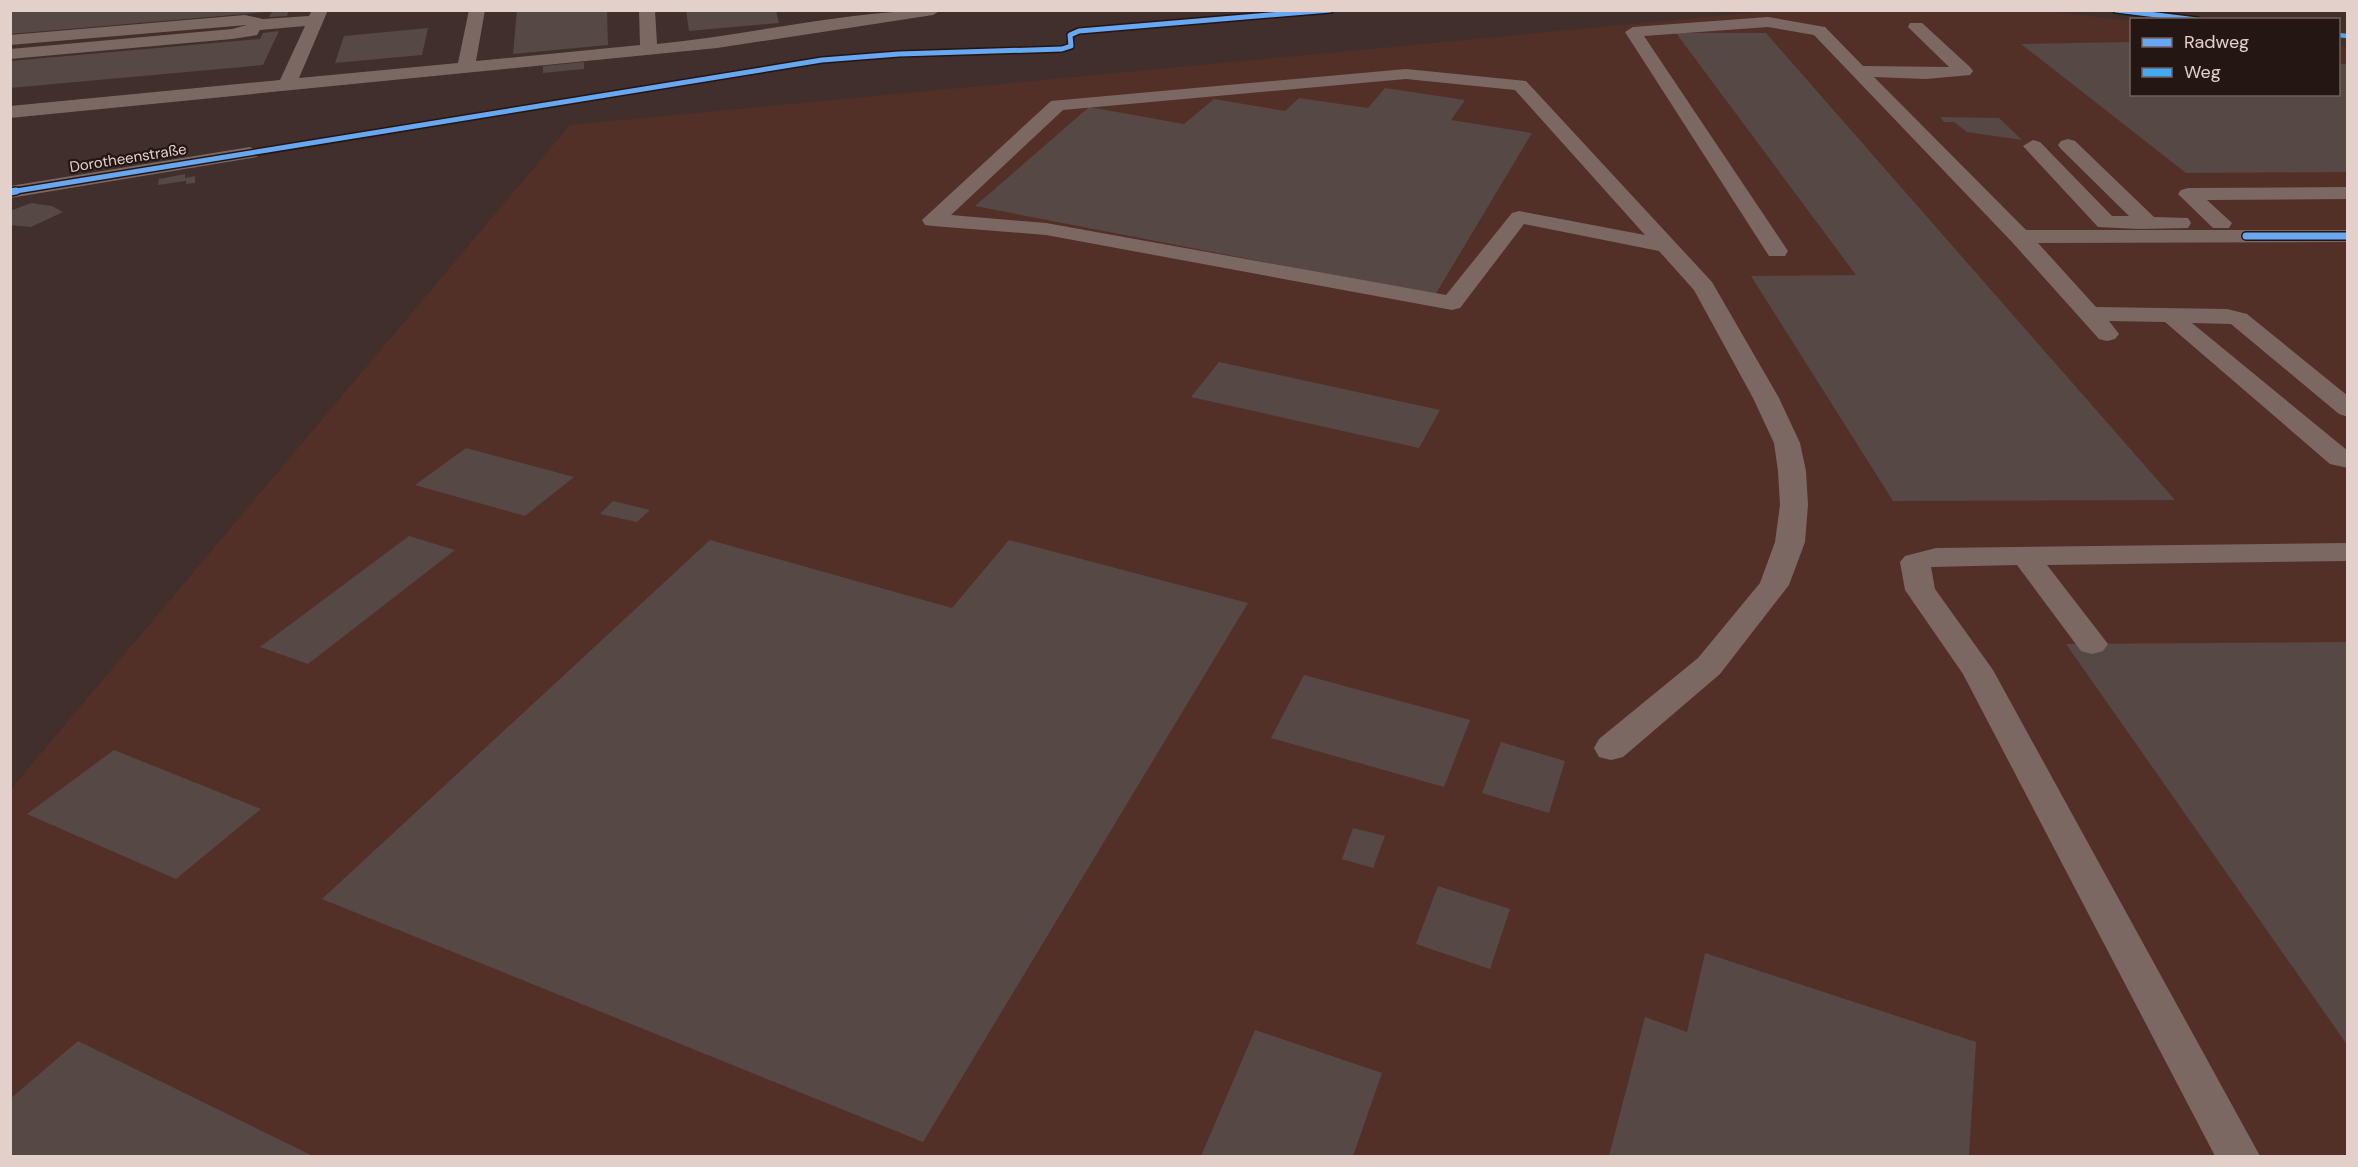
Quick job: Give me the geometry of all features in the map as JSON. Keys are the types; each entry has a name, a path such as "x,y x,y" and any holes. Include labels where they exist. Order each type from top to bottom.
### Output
{"street":[{"path":"466,68 477,10"},
{"path":"647,10 649,50"},
{"path":"10,112 649,50 822,19 933,10"},
{"path":"287,86 318,15"},
{"path":"10,54 232,34 251,31 256,25 318,15"},
{"path":"10,40 245,20 255,21 256,25"},
{"path":"1777,251 1633,32 1768,22 1819,31 2020,237 2107,334"},
{"path":"1858,71 1964,71 1916,27"},
{"path":"10,94 295,67"},
{"path":"1611,748 1709,666 1774,585 1790,542 1794,505 1787,443 1766,398 1704,287 1667,246 1520,86 1407,74 1058,105 933,220 1046,229 1452,303 1518,217 1667,246"},
{"path":"2033,146 2106,222 2221,223"},
{"path":"2067,146 2148,223"},
{"name":"Dorotheenstraße","path":"10,192 250,153"},
{"path":"2246,236 2221,223 2187,194 2348,193"},
{"path":"2020,237 2348,236"},
{"path":"2090,314 2228,316 2239,319 2348,409"},
{"path":"2174,315 2176,321 2340,458 2348,460"},
{"path":"2238,1156 1977,670 1920,590 1915,562 1936,557 2348,552"},
{"path":"2025,556 2092,644"}],"shaded area":[{"path":"1780,10 2040,10 2130,21 2130,96 2340,96 2340,46 2347,47 2347,1156 11,1156 11,789 570,125"}],"building":[{"path":"267,10 267,12 10,34 10,12"},
{"path":"273,10 289,10 287,16 269,17"},
{"path":"517,10 607,10 608,45 513,54"},
{"path":"686,10 776,10 779,23 689,31"},
{"path":"428,28 422,55 335,63 344,36"},
{"path":"279,31 263,65 10,88 10,61 260,39 263,33"},
{"path":"1676,33 1766,33 2175,500 1893,501 1751,276 1856,275"},
{"path":"2130,42 2130,96 2340,96 2340,64 2348,64 2348,172 2186,173 2021,44"},
{"path":"584,62 584,69 543,73 543,66"},
{"path":"1385,88 1465,100 1451,120 1532,133 1435,295 975,206 1089,107 1184,124 1214,99 1285,111 1299,98 1368,108"},
{"path":"1940,117 1999,118 2022,140 1967,132 1954,122 1944,122"},
{"path":"185,174 185,178 195,176 195,183 186,184 186,181 158,185 159,179"},
{"path":"31,203 52,206 63,212 31,227 10,225 10,211"},
{"path":"1219,362 1440,410 1419,448 1191,397"},
{"path":"466,448 574,477 525,516 415,485"},
{"path":"613,501 650,510 637,522 600,514"},
{"path":"409,536 455,550 308,664 260,647"},
{"path":"710,540 952,608 1009,540 1248,603 923,1142 322,899"},
{"path":"2348,642 2348,1046 2066,644"},
{"path":"1304,675 1470,720 1444,787 1271,738"},
{"path":"1501,742 1565,761 1549,813 1482,793"},
{"path":"114,750 261,809 176,879 27,814"},
{"path":"1353,828 1385,836 1373,868 1342,859"},
{"path":"1438,886 1510,909 1490,969 1416,944"},
{"path":"1705,953 1976,1042 1969,1156 1609,1156 1645,1017 1687,1032"},
{"path":"1255,1030 1382,1073 1353,1156 1201,1156"},
{"path":"78,1041 313,1156 10,1156 10,1099"}],"marked path":[{"path":"2340,35 2348,36"}],"cycle path":[{"path":"10,192 822,60 899,54 1062,49 1071,46 1070,35 1079,31 1330,10"},
{"path":"2116,10 2181,18"},
{"path":"2246,236 2348,236"}]}
